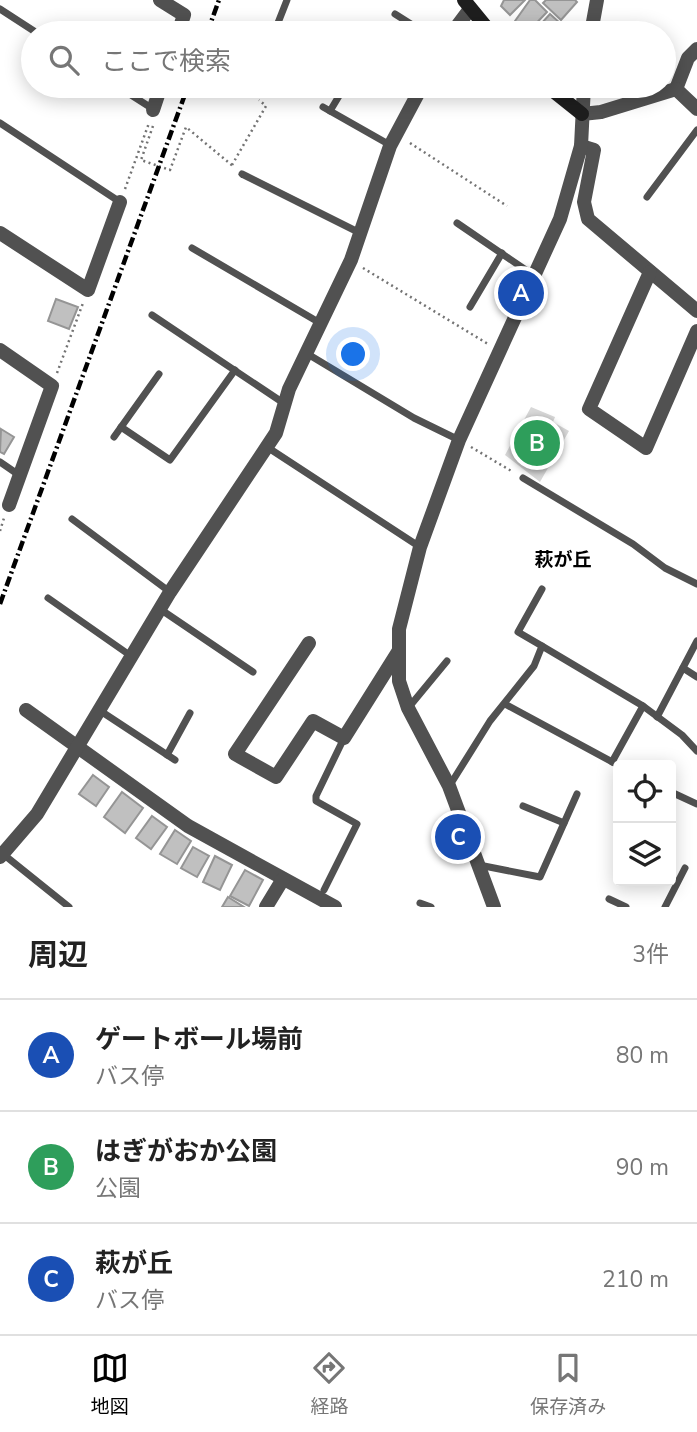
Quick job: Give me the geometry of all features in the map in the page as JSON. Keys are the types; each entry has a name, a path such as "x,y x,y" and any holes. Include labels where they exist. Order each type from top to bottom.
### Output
{"street":[{"path":"160,0 184,15 182,21"},
{"path":"593,21 597,0"},
{"path":"458,21 467,4 481,21"},
{"path":"697,49 688,58 676,89 697,109"},
{"path":"153,110 157,98"},
{"path":"1,855 37,814 170,592 267,447 282,420 289,389 351,260 393,140 416,98"},
{"path":"562,98 582,114 601,112 647,98"},
{"path":"494,907 449,786 408,708 399,681 399,629 420,547 500,351 536,277 560,219 581,146 583,98"},
{"path":"581,146 594,150 584,202 588,219 697,311"},
{"path":"0,233 88,290 120,202"},
{"path":"650,272 589,409 646,448 697,331"},
{"path":"0,351 52,386 9,505"},
{"path":"309,643 235,754 276,777 313,721 344,738 398,652"},
{"path":"26,710 188,826 313,898 335,907"},
{"path":"266,907 283,879"}],"lane":[{"path":"279,21 287,0"},
{"path":"0,9 21,23"},
{"path":"395,14 406,21"},
{"path":"135,98 153,110"},
{"path":"335,98 326,109 393,140"},
{"path":"345,131 348,121"},
{"path":"0,122 120,202"},
{"path":"646,197 697,130"},
{"path":"242,174 360,233"},
{"path":"457,223 536,277"},
{"path":"192,248 321,323"},
{"path":"470,307 502,253"},
{"path":"152,315 285,404"},
{"path":"306,353 415,418 462,441"},
{"path":"121,428 170,460 235,370"},
{"path":"114,437 159,373"},
{"path":"267,447 420,547"},
{"path":"0,462 20,475"},
{"path":"523,478 633,544 665,568 697,584"},
{"path":"72,519 170,592"},
{"path":"542,589 518,632 642,706 682,735 697,751"},
{"path":"48,598 131,656"},
{"path":"160,609 254,672"},
{"path":"657,718 697,641"},
{"path":"449,786 461,770 472,747 534,666 542,646"},
{"path":"408,708 447,662"},
{"path":"683,668 697,677"},
{"path":"505,704 613,763"},
{"path":"617,760 642,706"},
{"path":"99,710 175,760"},
{"path":"167,755 190,713"},
{"path":"313,898 357,824 316,801 344,738"},
{"path":"479,865 540,877 577,794"},
{"path":"676,794 697,804"},
{"path":"523,806 564,823"},
{"path":"1,855 69,907"},
{"path":"665,907 685,868"},
{"path":"609,900 626,907"},
{"path":"420,903 431,907"}],"path":[{"path":"232,165 266,106 260,98"},
{"path":"120,202 153,110"},
{"path":"154,125 141,160 170,170 187,127 242,174"},
{"path":"393,140 507,206"},
{"path":"351,260 500,351"},
{"path":"52,386 88,290"},
{"path":"462,441 523,478"}],"shaded area":[{"path":"531,407 555,417 553,422 569,431 540,482 505,455"}],"building":[{"path":"504,0 525,0 510,15 501,6"},
{"path":"530,0 535,0 547,12 538,21 515,21"},
{"path":"546,0 577,2 561,20 543,3"},
{"path":"550,14 558,21 544,21"},
{"path":"56,299 78,307 69,329 48,321"},
{"path":"1,429 14,437 4,454 0,452"},
{"path":"93,775 109,787 96,806 79,794"},
{"path":"122,792 143,808 125,833 104,817"},
{"path":"152,816 167,827 151,849 136,838"},
{"path":"175,830 191,841 177,864 160,854"},
{"path":"193,847 209,856 197,877 181,868"},
{"path":"215,856 232,865 220,890 203,882"},
{"path":"245,870 263,880 249,906 230,896"},
{"path":"228,897 244,907 222,907"}],"railway":[{"path":"211,21 219,0"},
{"path":"0,604 184,98"}],"place":[{"name":"ゲートボール場前","path":"521,293"},
{"name":"はぎがおか公園","path":"537,443"},
{"name":"萩が丘","path":"458,837"}],"district":[{"name":"萩が丘","path":"563,560"}]}
